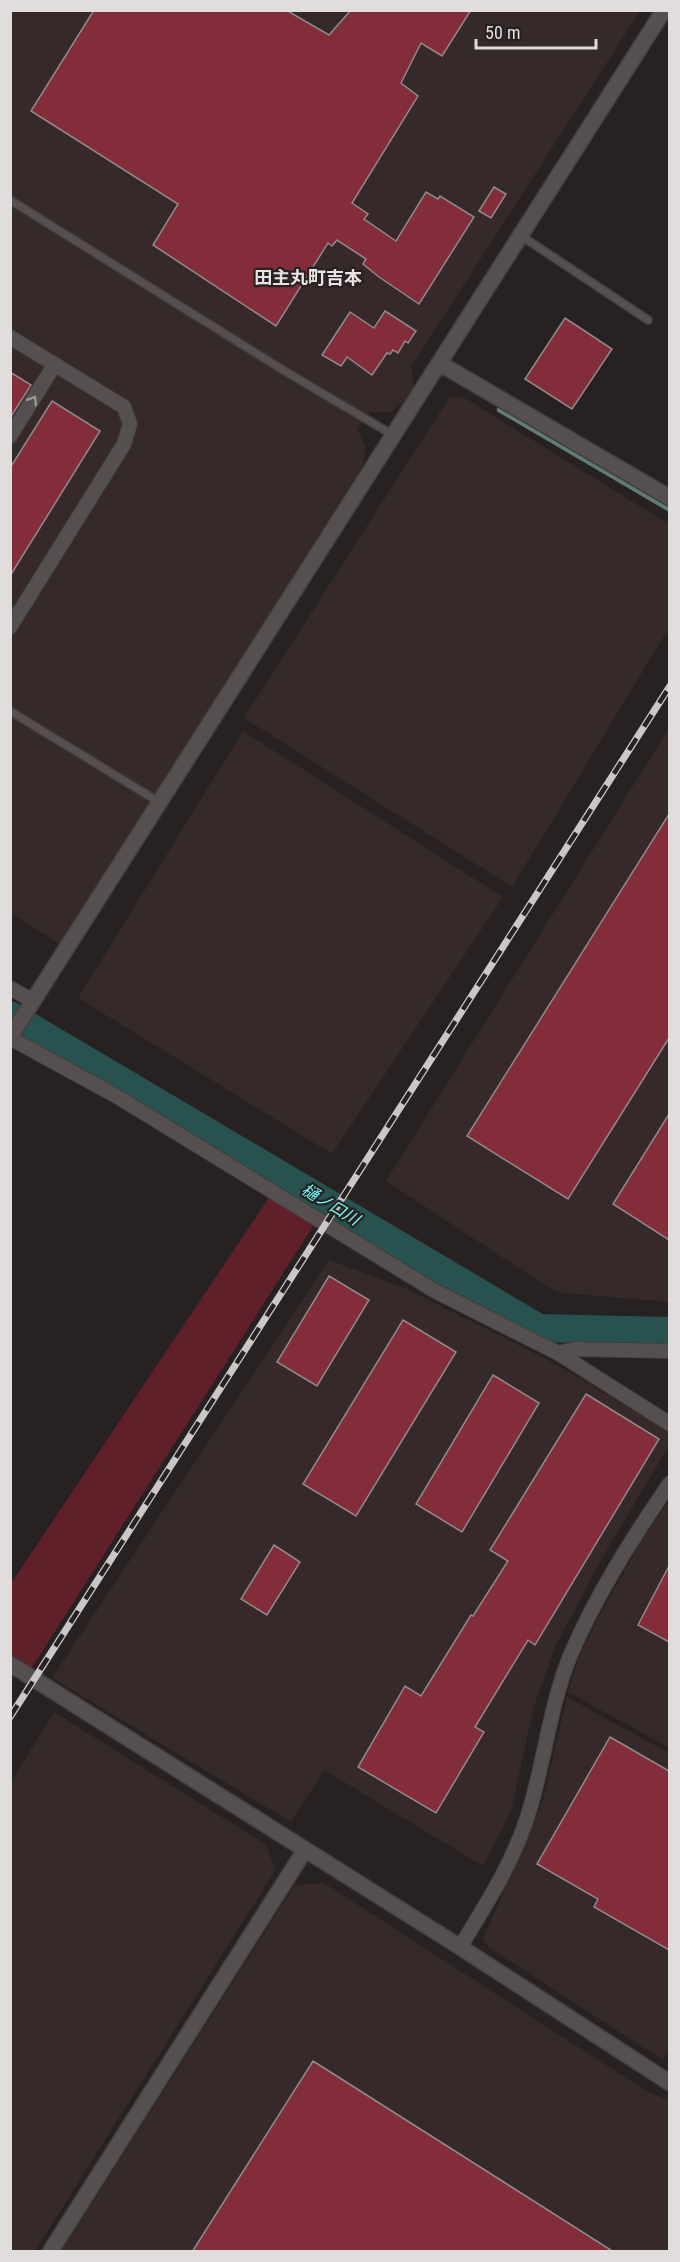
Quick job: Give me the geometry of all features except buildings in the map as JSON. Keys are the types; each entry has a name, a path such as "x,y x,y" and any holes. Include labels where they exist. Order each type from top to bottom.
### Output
{"street":[{"path":"664,10 12,1036 118,1097 435,1291 558,1353 669,1424"},
{"path":"10,336 124,407 130,423 124,444 10,627"},
{"path":"440,363 669,498"},
{"path":"10,436 55,364"},
{"path":"10,988 31,1005"},
{"path":"558,1353 575,1349 669,1351"},
{"path":"460,1947 490,1898 520,1839 531,1806 555,1703 570,1657 627,1549 669,1483"},
{"path":"10,1664 460,1947 669,2083"},
{"path":"50,2252 305,1850"}],"lane":[{"path":"10,200 282,370 393,435"},
{"path":"520,235 648,320"},
{"path":"10,711 159,802"}],"shaded area":[{"path":"10,11 640,11 411,367 414,386 405,400 391,412 368,412 357,429 366,448 363,465 60,944 11,913"},
{"path":"463,397 669,524 669,628 512,887 244,718 449,398"},
{"path":"669,728 669,1302 563,1293 549,1288 386,1181"},
{"path":"243,731 503,897 332,1154 78,998"},
{"path":"270,1196 315,1223 31,1669 11,1656 10,1585"},
{"path":"329,1260 407,1289 548,1360 669,1431 669,1446 601,1560 556,1645 534,1706 511,1812 483,1866 324,1770 291,1822 52,1678"},
{"path":"669,1501 669,1748 568,1692 578,1658 602,1610 646,1533"},
{"path":"567,1697 669,1753 670,2048 663,2060 488,1947 483,1939 543,1800"},
{"path":"54,1712 267,1845 275,1871 35,2251 11,2251 11,1782"},
{"path":"324,1883 648,2092 669,2100 669,2251 61,2252 295,1885"}],"waterway":[{"path":"499,410 670,510"},
{"name":"樋ノ口川","path":"10,1015 539,1328 670,1331"}],"railway":[{"path":"10,1717 670,686"}],"district":[{"name":"田主丸町吉本","path":"308,278"}]}
